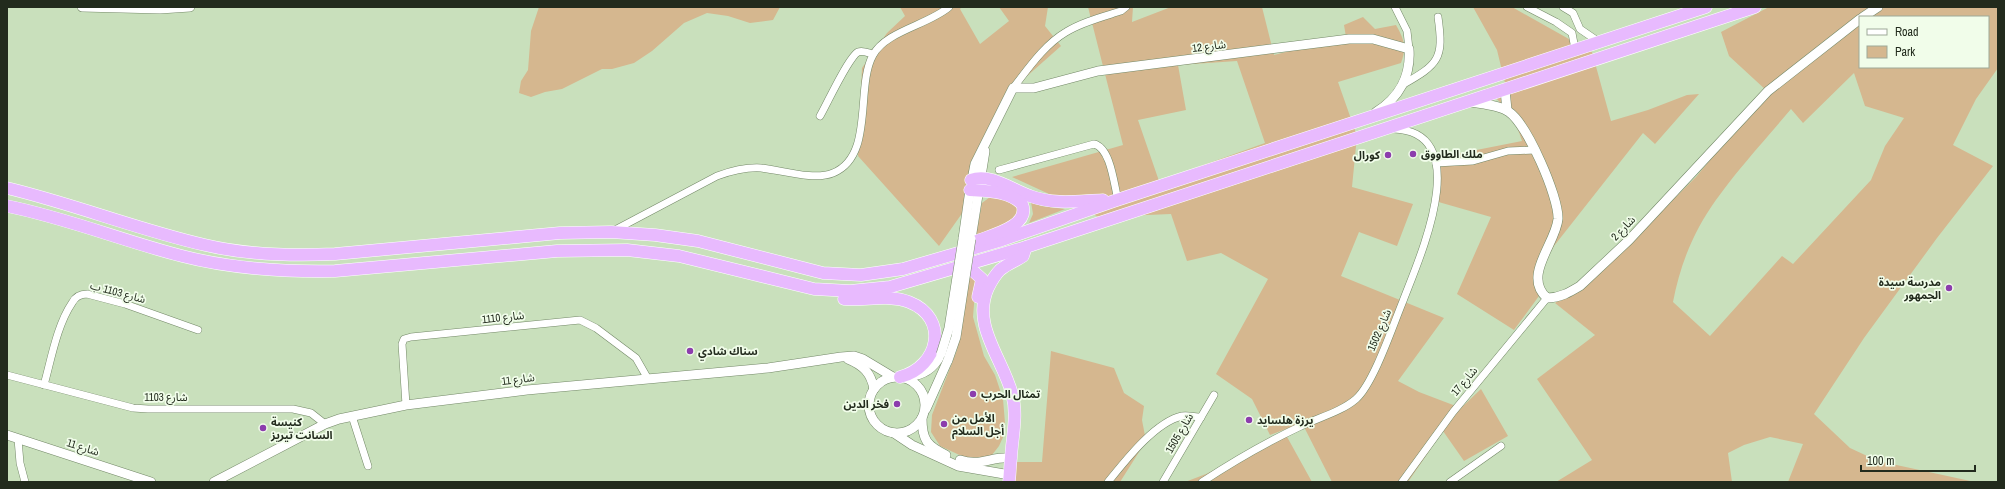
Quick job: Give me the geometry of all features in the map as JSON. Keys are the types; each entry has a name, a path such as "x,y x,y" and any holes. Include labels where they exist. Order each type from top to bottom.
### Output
{"highway":[{"path":"7,188 206,246 259,253 335,254 560,233 611,232 654,235 698,241 804,269 839,275 881,273 933,261 1000,241 1116,201 1706,7"},
{"path":"7,206 59,218 182,256 250,269 302,272 335,271 558,251 627,250 679,256 827,291 856,291 890,287 1026,247 1384,129 1471,102 1755,7"},
{"path":"975,185 994,181 1029,196 1058,203 1102,200 1116,201"},
{"path":"933,261 1010,227 1023,216 1022,204 1016,200 975,185"},
{"path":"1008,458 1014,433 1013,395 1006,375 988,335 983,317 983,305 987,291 996,275 1001,269 1023,256 1026,247"},
{"path":"962,267 972,271 982,279 977,305 977,318 987,348 1001,377 1009,409 1007,478"},
{"path":"827,291 840,298 899,299 918,307 927,316 934,329 935,336 930,355 920,368 899,377"}],"street":[{"path":"82,7 140,9 190,7"},
{"path":"611,232 717,176 731,171 760,168 805,175 820,176 834,173 846,163 858,144 867,78 873,54 888,39 925,23 949,7"},
{"path":"894,433 910,430 923,416 944,357 956,337 967,239 975,185 988,136 1013,88 1034,62 1058,37 1075,27 1126,7"},
{"path":"1367,118 1389,103 1402,85 1409,69 1409,49 1406,31 1395,7"},
{"path":"1527,7 1556,22 1572,33 1575,50"},
{"path":"1562,7 1573,13 1580,29 1599,42"},
{"path":"1865,16 1878,7"},
{"path":"1402,85 1416,77 1436,60 1441,44 1438,17"},
{"name":"شارع 2","path":"1547,298 1556,297 1567,293 1585,281 1629,240 1768,91 1859,20"},
{"name":"شارع 12","path":"1013,88 1034,88 1098,71 1349,39 1373,39 1409,49"},
{"path":"820,116 843,74 857,53 863,51 873,54"},
{"path":"1505,90 1507,110"},
{"path":"1471,102 1507,110 1520,122 1556,198 1558,212 1554,234 1538,272 1540,289 1547,298"},
{"name":"شارع 1502","path":"1202,482 1244,454 1350,404 1362,393 1371,378 1398,314 1431,221 1437,192 1436,163 1430,148 1417,135 1403,129 1384,129"},
{"path":"999,170 1094,144 1098,145 1106,153 1116,201"},
{"path":"1436,163 1473,161 1508,152 1534,150"},
{"name":"شارع 1103 ب","path":"44,385 66,314 72,302 81,295 87,294 125,304 198,330"},
{"name":"شارع 17","path":"1402,482 1453,412 1547,298"},
{"name":"شارع 1110","path":"406,405 402,344 404,339 411,337 580,320 596,328 636,358 648,379"},
{"name":"شارع 11","path":"214,482 325,424 352,416 406,405 527,390 768,368 854,356 899,377"},
{"path":"841,357 856,362 863,367 868,372 874,389"},
{"path":"944,357 927,371 918,376 899,377 879,384 874,389 870,400 872,418 878,426 886,431 894,433 912,445 958,466 1007,478"},
{"name":"شارع 1103","path":"7,375 134,408 293,409 311,413 325,424"},
{"path":"899,377 912,381 921,391 925,404 923,416 925,440 932,447 944,454 964,462 976,463 1008,458"},
{"name":"شارع 1505","path":"1163,482 1214,395"},
{"path":"352,416 368,466"},
{"path":"1108,482 1144,441 1169,421 1183,416 1201,417"},
{"name":"شارع 11","path":"7,435 151,482"},
{"path":"18,439 20,463 25,482"},
{"path":"1450,482 1501,446"}],"green space":[{"path":"539,7 780,7 773,20 750,23 728,16 707,13 684,23 652,51 634,63 612,69 602,69 562,89 545,92 531,97 519,93 521,81 528,70 531,31"},
{"path":"900,7 962,7 960,9 980,44 1009,21 999,7 1048,7 1045,26 1061,46 1026,77 1000,113 963,212 939,246 858,156 862,68 887,33 905,16"},
{"path":"1088,7 1133,7 1132,22 1171,7 1262,7 1274,55 1346,37 1344,25 1363,17 1375,29 1396,25 1404,43 1404,52 1401,63 1338,82 1357,136 1352,187 1413,204 1397,246 1359,232 1341,276 1444,318 1398,381 1419,392 1461,408 1481,389 1508,436 1464,461 1443,431 1408,482 1332,482 1302,423 1270,435 1252,399 1216,374 1268,279 1221,253 1187,261 1171,214 1099,217 1012,177 1123,145","holes":["1237,61 1265,143 1159,181 1138,120 1186,110 1178,65"]},
{"path":"1473,7 1512,7 1592,52 1611,121 1648,110 1687,95 1699,94 1655,144 1643,133 1554,246 1545,262 1539,288 1539,296 1514,330 1457,294 1491,217 1435,201 1436,158 1522,141 1508,112 1492,94 1485,89 1505,83 1497,50"},
{"path":"1769,7 1998,7 1998,68 1976,99 1953,145 1993,166 1937,238 1864,338 1814,414 1850,448 1878,461 1975,482 1788,482 1803,444 1770,437 1744,445 1728,453 1732,482 1556,482 1592,460 1537,379 1595,335 1555,303 1610,262 1696,177 1767,91 1729,56 1721,32","holes":["1854,73 1865,106 1904,118 1885,146 1871,180 1793,264 1782,256 1710,336 1673,302 1677,283 1690,245 1699,227 1718,197 1791,109 1803,123"]},
{"path":"990,197 1006,200 1013,204 1019,211 1009,224 976,235 982,203"},
{"path":"1031,202 1041,206 1065,209 1029,223 1033,214"},
{"path":"970,274 976,279 973,317 984,356 995,375 1003,399 1005,423 1004,435 999,446 992,455 983,459 966,458 940,446 931,432 932,415 957,350"},
{"path":"1051,351 1114,368 1124,393 1144,406 1142,420 1146,441 1120,482 1013,482 1012,462 1042,462"},
{"path":"1286,435 1312,482 1185,482 1206,474"}],"place":[{"name":"ملك الطاووق","path":"1413,154"},
{"name":"كورال","path":"1388,155"},
{"name":"مدرسة سيدة الجمهور","path":"1949,288"},
{"name":"سناك شادي","path":"690,351"},
{"name":"تمثال الحرب","path":"973,394"},
{"name":"فخر الدين","path":"897,404"},
{"name":"يرزة هلسايد","path":"1249,420"},
{"name":"الأمل من أجل السلام","path":"944,424"},
{"name":"كنيسة السانت تيريز","path":"263,428"}]}
